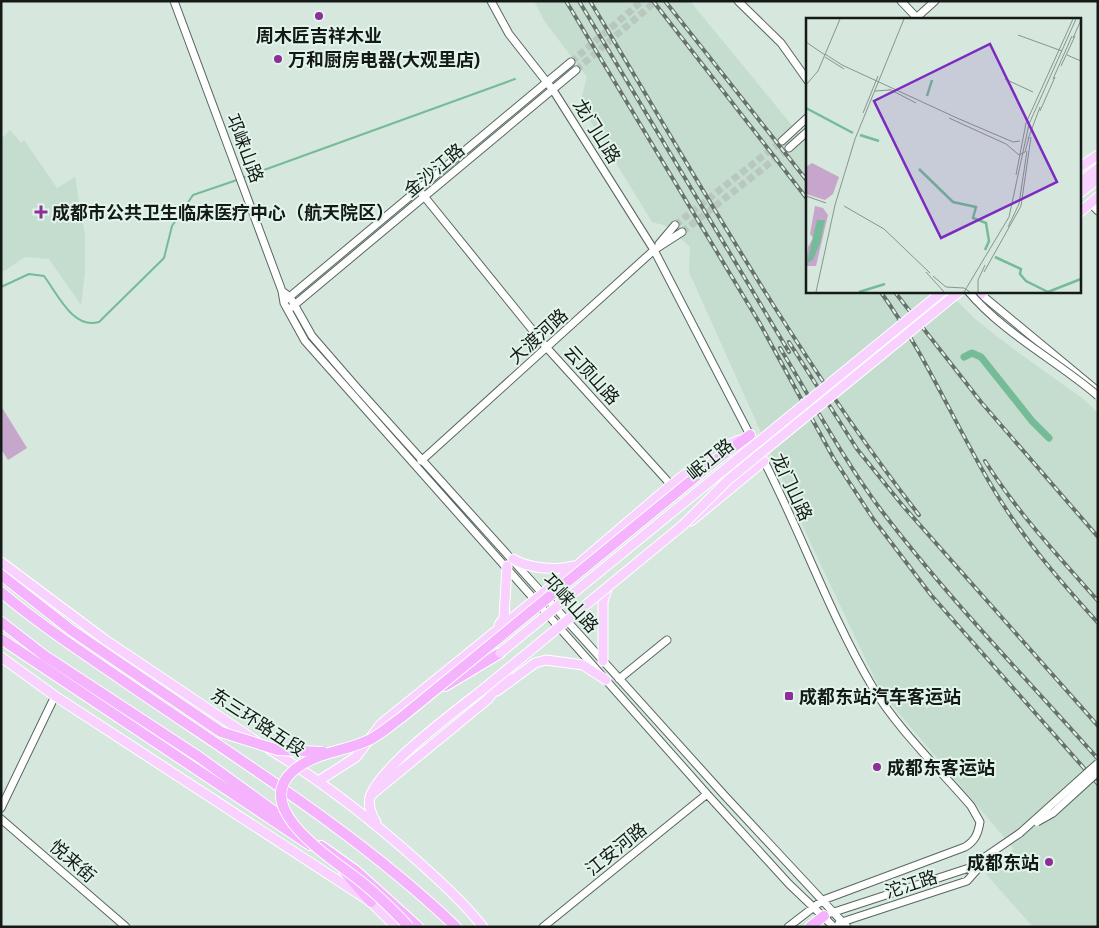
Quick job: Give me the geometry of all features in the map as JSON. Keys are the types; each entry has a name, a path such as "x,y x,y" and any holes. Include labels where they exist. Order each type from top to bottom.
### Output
{"highway":[{"path":"370,902 322,850 299,833 288,816 282,797 284,783 292,771 311,758 371,739 429,696 720,457 750,435"},
{"path":"1,574 71,630 221,732 278,750 331,752"},
{"path":"1,592 58,636 367,850 423,895 456,927"},
{"path":"1,622 45,656 199,758 322,850 394,910 409,927"},
{"path":"1,640 356,871 418,927"},
{"path":"429,696 500,653"},
{"path":"810,927 828,914"}],"main road":[{"path":"1082,166 1098,154"},
{"path":"1082,180 1098,168"},
{"path":"1082,191 1098,179"},
{"path":"1082,210 1094,200"},
{"name":"岷江路","path":"500,653 942,292"},
{"name":"岷江路","path":"371,796 392,766 404,755 683,524 728,480 959,292"},
{"path":"320,780 356,757 381,724 498,627 580,563 671,485 716,450 750,435"},
{"path":"488,699 505,675 764,461"},
{"name":"东三环路五段","path":"1,562 104,639 250,737 320,780 385,831 435,877 483,927"},
{"path":"498,627 504,618 510,563 565,568 580,563"},
{"path":"603,661 603,601 607,590"},
{"path":"1,657 55,696 370,902 396,927"},
{"path":"385,831 374,820 369,806 371,796 520,672 535,662 546,660 583,666 606,680"}],"street":[{"name":"邛崃山路","path":"174,1 246,192 282,291 284,303 305,340 416,465 510,563"},
{"name":"龙门山路","path":"491,1 509,34 548,82 654,250 764,461 872,688 893,716 971,806 980,822 976,837 972,843 965,847 823,900"},
{"path":"738,1 781,43 806,78"},
{"path":"901,1 917,18 935,1"},
{"name":"金沙江路","path":"284,303 571,62"},
{"name":"金沙江路","path":"288,310 576,70"},
{"path":"782,141 806,119"},
{"path":"789,148 806,133"},
{"name":"云顶山路","path":"419,190 547,348 671,485"},
{"path":"1094,200 1098,211"},
{"path":"654,250 675,226"},
{"name":"大渡河路","path":"416,465 654,250 682,232"},
{"name":"邛崃山路","path":"282,291 290,297 312,336 423,459 564,625 606,680 789,884 814,906 845,924"},
{"path":"969,292 1000,324 1075,376 1098,396"},
{"path":"981,292 1098,392"},
{"name":"邛崃山路","path":"564,625 603,661 823,900 833,927"},
{"path":"619,679 667,640"},
{"path":"1,808 55,696"},
{"path":"1020,833 1098,763"},
{"path":"828,914 969,868 1053,812 1098,772"},
{"name":"江安河路","path":"543,927 708,794"},
{"name":"悦来街","path":"1,819 126,927"},
{"name":"沱江路","path":"833,927 967,881 988,857"},
{"path":"788,927 823,900"}],"shaded area":[{"path":"534,1 690,1 806,143 806,292 948,292 974,318 1086,401 1098,413 1098,927 1033,927 986,874 1014,849 881,692 813,548 689,272 690,247 667,226 652,222 580,104 587,77 545,22"},
{"name":"成都市公共卫生临床医疗中心（航天院区）","path":"10,130 21,143 24,140 57,188 75,177 85,236 85,272 81,305 49,259 25,257 1,273 1,139"},
{"path":"1,406 27,448 8,460 1,449"}],"waterway":[{"path":"242,178 515,79"},
{"path":"1,287 29,274 44,276 60,300 81,321 99,322 164,258 172,226 193,195 237,180"},
{"path":"964,357 972,353 981,357 1032,421 1049,438"}],"tunnel":[{"path":"571,62 642,1"},
{"path":"576,70 656,1"},
{"path":"675,225 782,141"},
{"path":"682,232 789,148"}],"railway":[{"path":"566,1 759,322 834,459 874,520 931,595 1098,784"},
{"path":"579,1 789,352"},
{"path":"590,1 747,263 830,391 873,454 919,515"},
{"path":"653,1 806,197"},
{"path":"665,1 806,179"},
{"path":"881,292 912,340 982,470 1008,512 1044,561 1098,623"},
{"path":"895,292 981,402 1098,537"},
{"path":"789,342 857,449 903,506 1098,726"},
{"path":"780,348 841,451 881,510 959,605 1098,759"},
{"path":"985,461 1024,516 1098,601"}],"place":[{"name":"周木匠吉祥木业","path":"319,16"},
{"name":"万和厨房电器(大观里店)","path":"278,59"},
{"name":"成都市公共卫生临床医疗中心（航天院区）","path":"41,212"},
{"name":"成都东站汽车客运站","path":"789,696"},
{"name":"成都东客运站","path":"877,767"},
{"name":"成都东站","path":"1049,862"}]}
